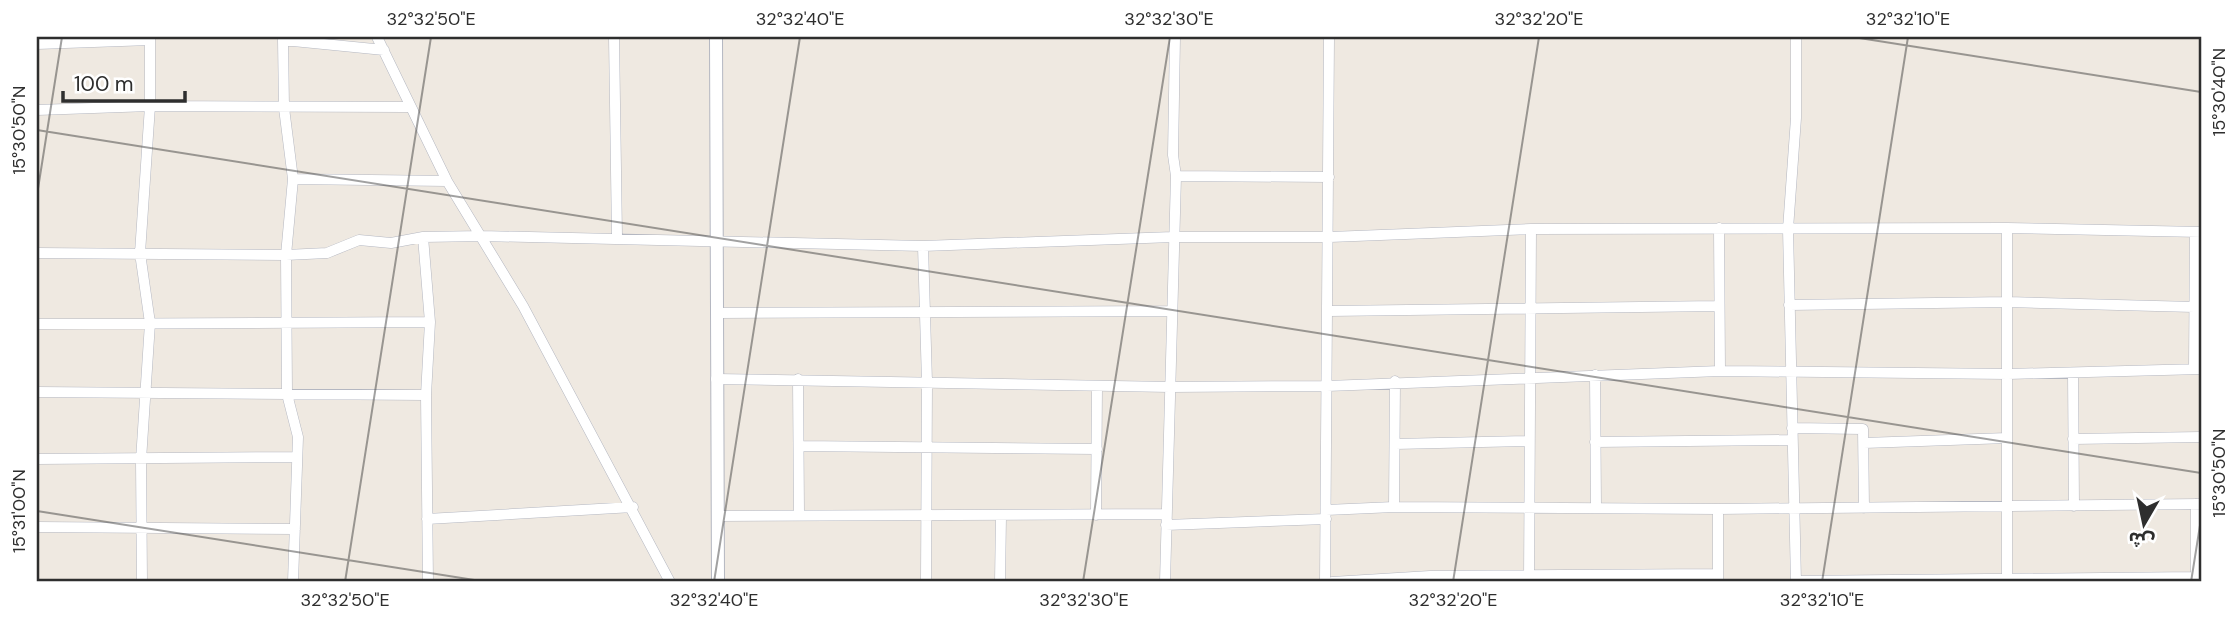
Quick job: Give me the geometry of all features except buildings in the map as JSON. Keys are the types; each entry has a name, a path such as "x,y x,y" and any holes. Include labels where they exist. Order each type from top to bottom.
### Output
{"street":[{"path":"377,37 447,181 482,236 633,507 670,582"},
{"path":"614,37 617,237"},
{"path":"716,37 718,582"},
{"path":"1155,582 1165,582 1176,176 1173,155 1175,37"},
{"path":"1325,582 1330,237 1329,37"},
{"path":"717,516 1096,515 1166,519 1326,514 1394,507 1718,509 1795,506 1864,508 2199,504 2196,580 1796,582 1795,506 1792,440 1788,229 1797,118 1796,37"},
{"path":"37,44 150,39 149,106 140,253 150,323 141,460 142,582"},
{"path":"293,582 298,437 287,394 286,256 293,179 284,108 284,40 384,50"},
{"path":"37,110 149,106 409,107"},
{"path":"1176,176 1329,177"},
{"path":"293,179 447,181"},
{"path":"1719,228 1720,372"},
{"path":"2006,580 2007,228"},
{"path":"37,253 286,256 327,253 359,240 391,243 423,237 482,236 923,246 1173,237 1330,237 1531,229 2007,228 2198,232 2194,307 2198,369 2008,374 1720,372 1529,376 1327,386 1170,387 716,379"},
{"path":"1529,578 1531,229"},
{"path":"423,237 430,322 426,395 428,582"},
{"path":"923,246 927,382 926,582"},
{"path":"1789,305 2008,302 2194,307"},
{"path":"1329,311 1718,306"},
{"path":"716,313 1171,311"},
{"path":"37,324 430,322"},
{"path":"2073,373 2074,506"},
{"path":"1595,375 1596,508"},
{"path":"798,379 799,514"},
{"path":"1394,507 1395,381"},
{"path":"1096,515 1097,386"},
{"path":"37,392 426,395"},
{"path":"1792,428 1863,429 1864,508"},
{"path":"2073,439 2201,437"},
{"path":"1864,443 2007,438"},
{"path":"1595,442 1792,440"},
{"path":"1395,444 1529,441"},
{"path":"799,446 1097,449"},
{"path":"37,459 296,457"},
{"path":"427,519 633,507"},
{"path":"1332,582 1430,576 1718,578 1718,509"},
{"path":"1000,582 1001,516"},
{"path":"37,527 295,529"}]}
